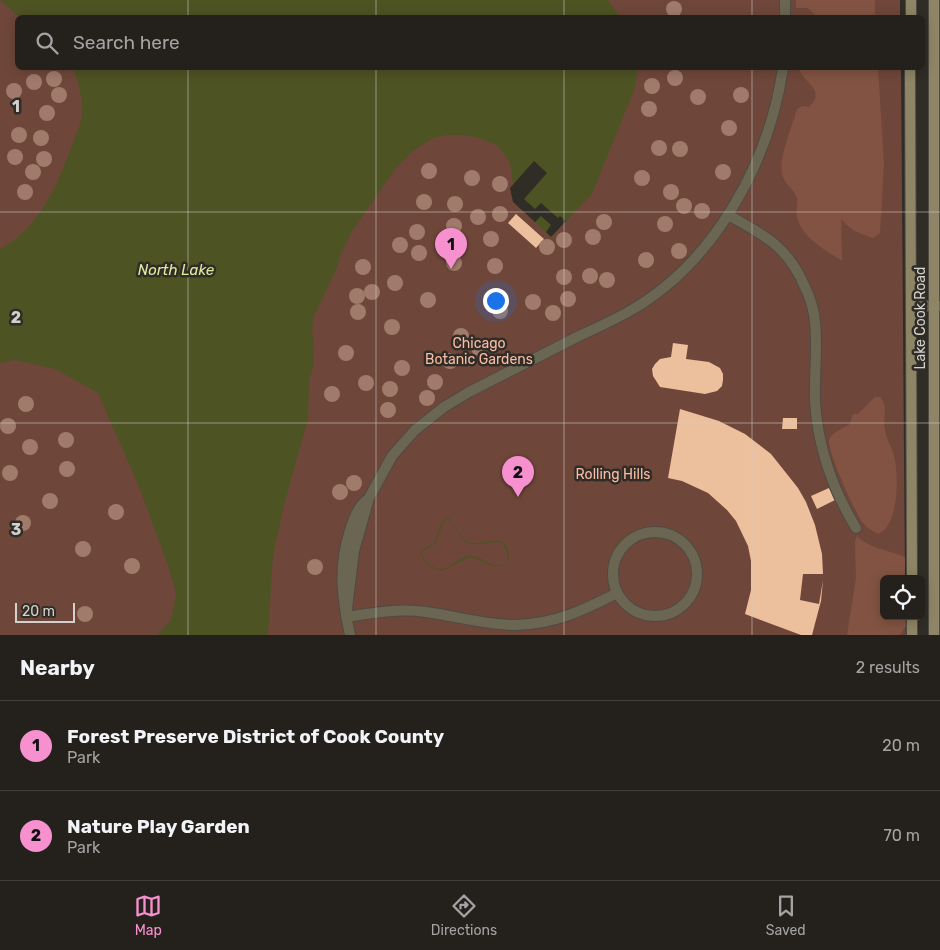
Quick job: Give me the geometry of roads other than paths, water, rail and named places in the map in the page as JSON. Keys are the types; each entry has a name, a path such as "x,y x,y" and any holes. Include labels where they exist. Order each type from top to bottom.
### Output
{"main road":[{"path":"911,0 911,15"},
{"name":"Lake Cook Road","path":"934,0 937,306 934,635"},
{"name":"Lake Cook Road","path":"910,70 912,575"},
{"path":"912,620 912,635"}],"street":[{"path":"785,0 785,15"},
{"path":"350,635 341,580 346,542 360,506 369,498 392,456 415,430 444,407 469,392 629,312 683,270 728,215 750,178 763,148 774,113 783,70"},
{"path":"728,215 757,231 783,251 792,262 807,290 816,322 814,380 818,427 825,458 843,512 856,528"},
{"path":"911,306 937,306"},
{"path":"657,532 671,535 683,542 692,554 696,566 697,580 693,593 685,604 675,612 662,616 648,616 636,612 625,604 618,593 613,579 614,564 620,551 630,540 642,534 657,532"},
{"path":"346,617 376,613 423,611 492,623 517,625 569,616 618,593"}],"water":[{"path":"0,0 608,0 619,15 18,15"},
{"name":"North Lake","path":"74,70 638,70 635,88 592,194 551,237 516,204 510,163 505,155 496,145 479,138 461,135 447,135 434,138 414,150 395,169 351,233 314,316 312,330 314,345 313,365 309,382 308,419 284,505 273,556 268,635 157,635 171,620 176,594 169,568 139,487 98,393 55,369 14,360 0,363 0,249 14,240 36,218 59,178 81,120 82,107"},
{"path":"448,518 453,523 462,537 468,542 499,541 503,543 508,550 509,554 507,562 503,565 506,562 508,553 502,543 468,543 462,538 453,524 447,519 443,523 436,543 422,552 424,559 430,565 437,569 447,568 462,558 473,556 497,566 488,564 470,557 442,571 434,569 425,562 421,551 435,542 442,521"}],"place":[{"name":"Forest Preserve District of Cook County","path":"451,269"},
{"name":"Nature Play Garden","path":"518,497"}],"park label":[{"name":"Chicago Botanic Gardens","path":"479,352"},
{"name":"Rolling Hills","path":"613,474"}]}
